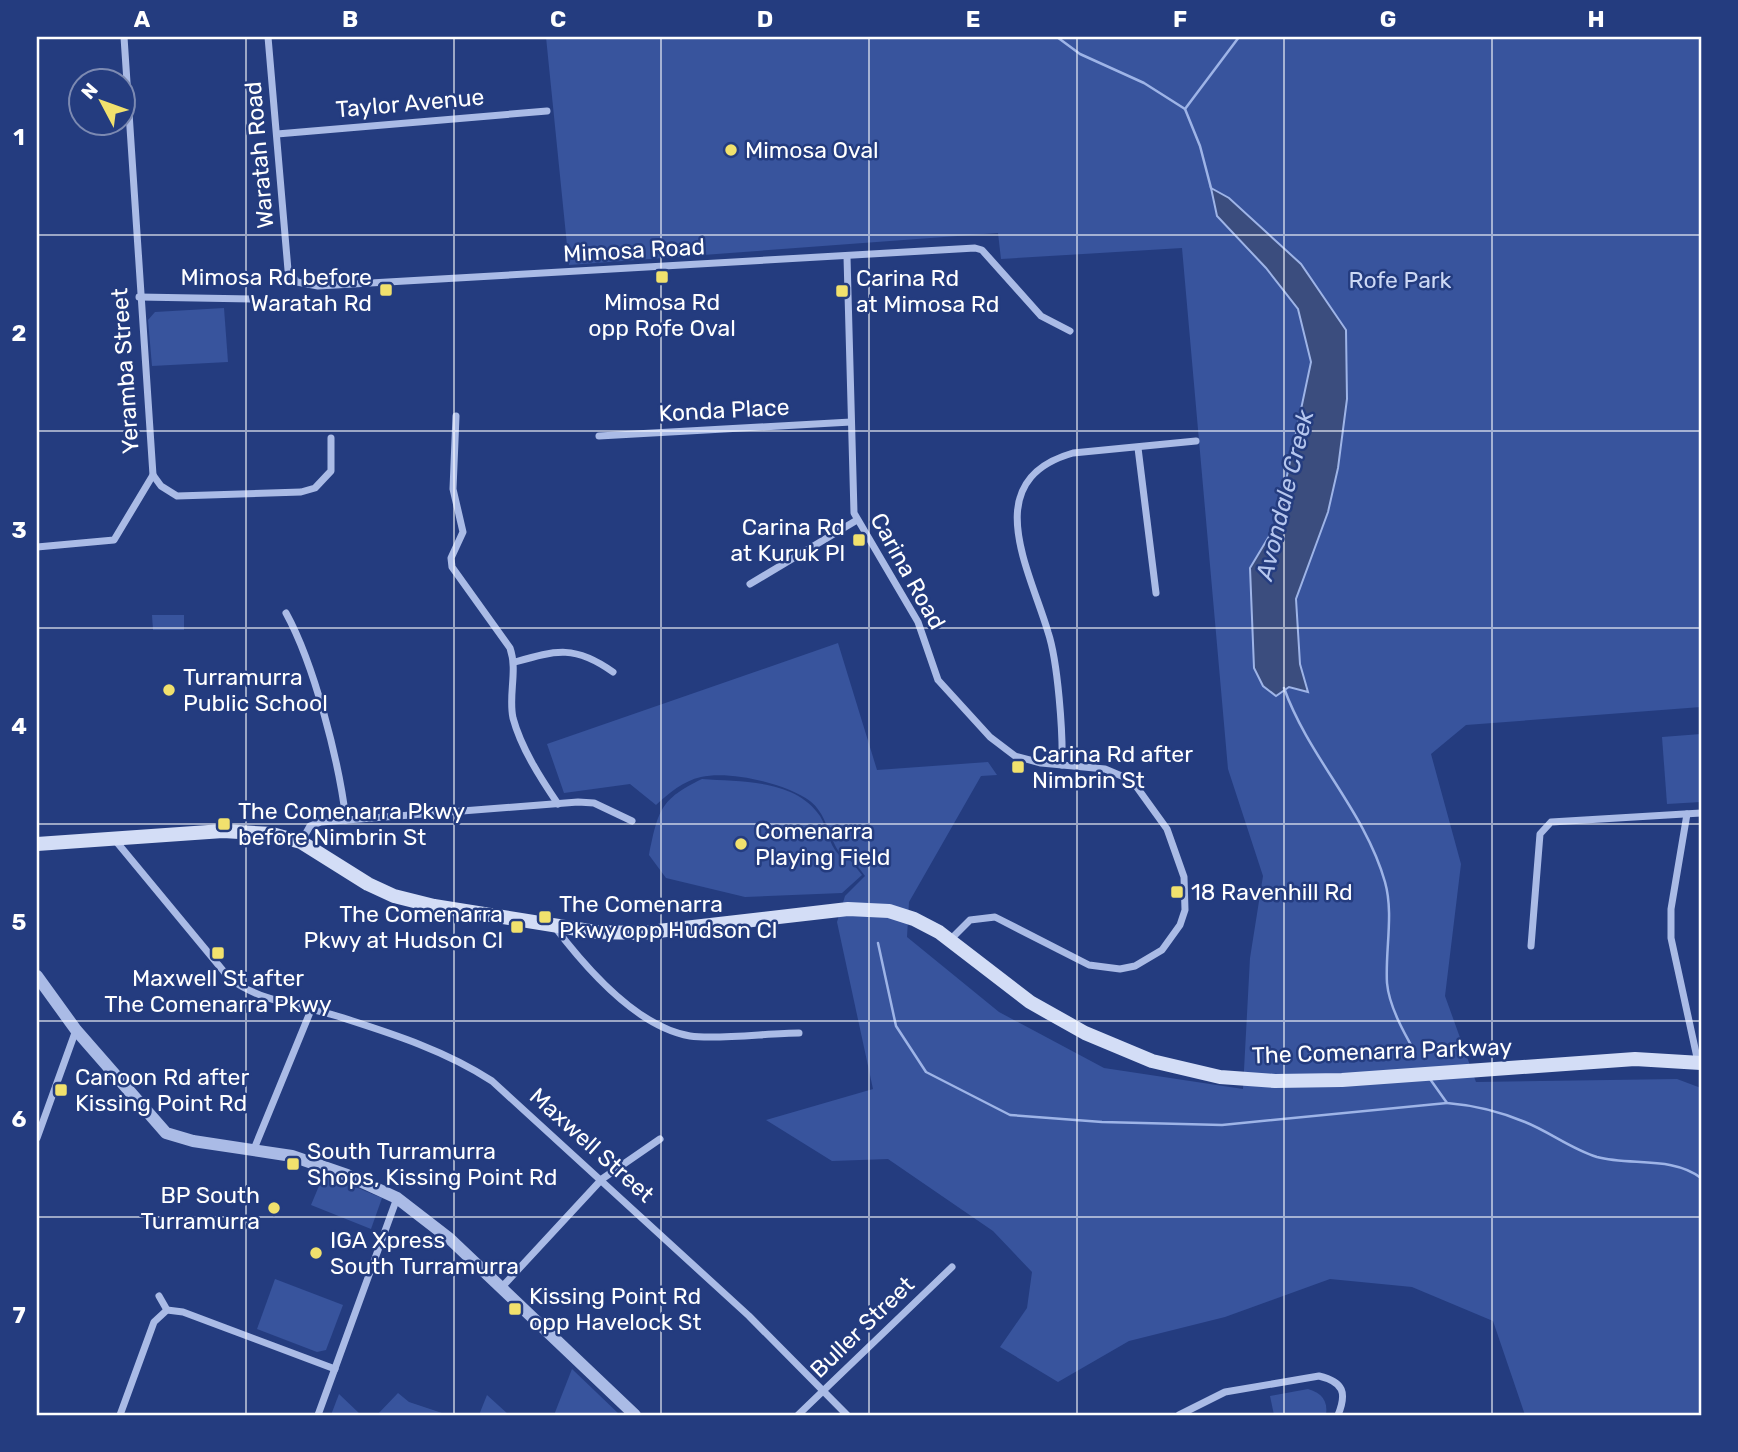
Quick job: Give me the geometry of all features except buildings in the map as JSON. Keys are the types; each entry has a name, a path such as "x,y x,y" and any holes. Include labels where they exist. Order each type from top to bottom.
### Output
{"main road":[{"name":"The Comenarra Parkway","path":"37,844 245,831 300,842 368,884 394,896 435,906 596,932 641,933 871,908 914,919 950,940 1030,1002 1085,1033 1152,1061 1220,1077 1275,1081 1342,1080 1635,1059 1700,1062"}],"street":[{"name":"Yeramba Street","path":"124,37 139,297 153,475 161,486 177,496 302,492 315,488 331,471 331,438"},
{"name":"Waratah Road","path":"268,37 288,270"},
{"name":"Taylor Avenue","path":"277,134 547,111"},
{"name":"Mimosa Road","path":"288,270 297,282 318,286 975,248 986,254 1041,316 1070,331"},
{"name":"Carina Road","path":"847,257 852,503 857,520 918,622 938,680 1003,749 1029,762 1062,765"},
{"path":"139,297 252,299"},
{"path":"456,416 453,489 463,532 451,558 452,567 497,628 515,662 513,717 540,776 558,804"},
{"name":"Konda Place","path":"599,436 851,422"},
{"path":"950,940 970,920 995,917 1089,965 1120,969 1150,959 1172,938 1185,910 1186,894 1178,856 1157,811 1136,786 1114,771 1062,765 1063,743 1049,635 1025,571 1017,511 1018,495 1039,468 1054,458 1073,453 1196,441"},
{"path":"1138,448 1156,593"},
{"path":"37,547 114,540 153,475"},
{"path":"750,584 857,520"},
{"path":"286,612 300,637 342,784 346,820"},
{"path":"515,662 551,652 590,655 613,672"},
{"path":"300,842 314,823 558,804 594,803 632,821"},
{"path":"1531,946 1540,834 1544,826 1551,822 1701,813"},
{"path":"1687,814 1671,909 1671,938 1700,1062"},
{"name":"Maxwell Street","path":"114,839 230,979 253,994 312,1010 428,1048 468,1065 499,1087 749,1316 847,1415"},
{"path":"553,925 571,948 625,1002 673,1032 694,1037 799,1033"},
{"path":"37,976 76,1030 166,1133 192,1141 254,1149 322,1166 397,1198 450,1239 635,1415"},
{"path":"254,1149 312,1010"},
{"path":"37,1138 76,1030"},
{"path":"502,1287 602,1179 660,1139"},
{"path":"318,1415 397,1198"},
{"name":"Buller Street","path":"798,1415 952,1267"},
{"path":"159,1296 167,1310"},
{"path":"120,1415 154,1322 167,1310 183,1312 335,1369"},
{"path":"1179,1415 1225,1392 1319,1376 1329,1378 1342,1391 1345,1398 1338,1415"}],"green space":[{"name":"Rofe Park","path":"546,37 1701,37 1701,707 1466,725 1431,754 1461,864 1445,996 1476,1082 1677,1079 1701,1088 1701,1415 1525,1415 1493,1321 1412,1287 1330,1279 1225,1317 1129,1341 1058,1382 1000,1347 1027,1308 1032,1272 993,1231 888,1159 832,1161 766,1120 873,1089 837,922 845,896 865,876 847,852 839,852 824,818 815,806 787,789 758,780 713,775 682,784 656,805 630,784 564,793 547,744 838,643 877,770 988,762 997,775 981,776 909,902 907,937 999,1012 1104,1068 1243,1089 1250,958 1263,876 1228,769 1182,248 1001,259 998,233 569,265"},
{"path":"224,308 228,362 152,366 148,320 155,312"},
{"path":"152,615 184,615 184,630 153,630"},
{"path":"1701,734 1701,802 1667,804 1662,737"},
{"name":"Comenarra Playing Field","path":"702,779 750,782 796,795 820,816 839,855 846,855 862,875 842,893 745,897 666,878 649,855 655,827 669,800"},
{"path":"324,1174 382,1198 371,1229 311,1205"},
{"path":"275,1279 343,1305 326,1350 317,1352 257,1329"},
{"path":"572,1369 620,1415 554,1415"},
{"path":"1308,1389 1323,1398 1326,1415 1274,1415 1270,1396"},
{"path":"398,1393 409,1402 448,1415 377,1415"},
{"path":"339,1394 361,1415 331,1415"},
{"path":"487,1395 509,1415 479,1415"}],"water":[{"path":"1211,188 1229,198 1301,264 1346,330 1347,399 1338,468 1328,512 1296,599 1300,664 1308,692 1289,687 1276,696 1263,686 1254,668 1250,568 1277,523 1311,362 1298,309 1266,268 1217,216"}],"waterway":[{"name":"Avondale Creek","path":"1057,37 1080,54 1144,83 1185,109 1200,146 1211,188"},
{"path":"1185,109 1239,37"},
{"name":"Avondale Creek","path":"1284,688 1308,738 1351,808 1376,856 1388,894 1388,992 1415,1052"},
{"path":"878,943 896,1026 926,1072 1010,1115 1102,1122 1222,1125 1447,1103"},
{"name":"Avondale Creek","path":"1430,1079 1447,1103 1516,1118 1597,1157 1664,1164 1690,1171 1701,1178"}],"place":[{"name":"Mimosa Oval","path":"731,150"},
{"name":"Mimosa Rd opp Rofe Oval","path":"662,277"},
{"name":"Mimosa Rd before Waratah Rd","path":"386,290"},
{"name":"Carina Rd at Mimosa Rd","path":"842,291"},
{"name":"Carina Rd at Kuruk Pl","path":"859,540"},
{"name":"Turramurra Public School","path":"169,690"},
{"name":"Carina Rd after Nimbrin St","path":"1018,767"},
{"name":"The Comenarra Pkwy before Nimbrin St","path":"224,824"},
{"name":"Comenarra Playing Field","path":"741,844"},
{"name":"18 Ravenhill Rd","path":"1177,892"},
{"name":"The Comenarra Pkwy opp Hudson Cl","path":"545,917"},
{"name":"The Comenarra Pkwy at Hudson Cl","path":"517,927"},
{"name":"Maxwell St after The Comenarra Pkwy","path":"218,953"},
{"name":"Canoon Rd after Kissing Point Rd","path":"61,1090"},
{"name":"South Turramurra Shops, Kissing Point Rd","path":"293,1164"},
{"name":"BP South Turramurra","path":"274,1208"},
{"name":"IGA Xpress South Turramurra","path":"316,1253"},
{"name":"Kissing Point Rd opp Havelock St","path":"515,1309"}]}
